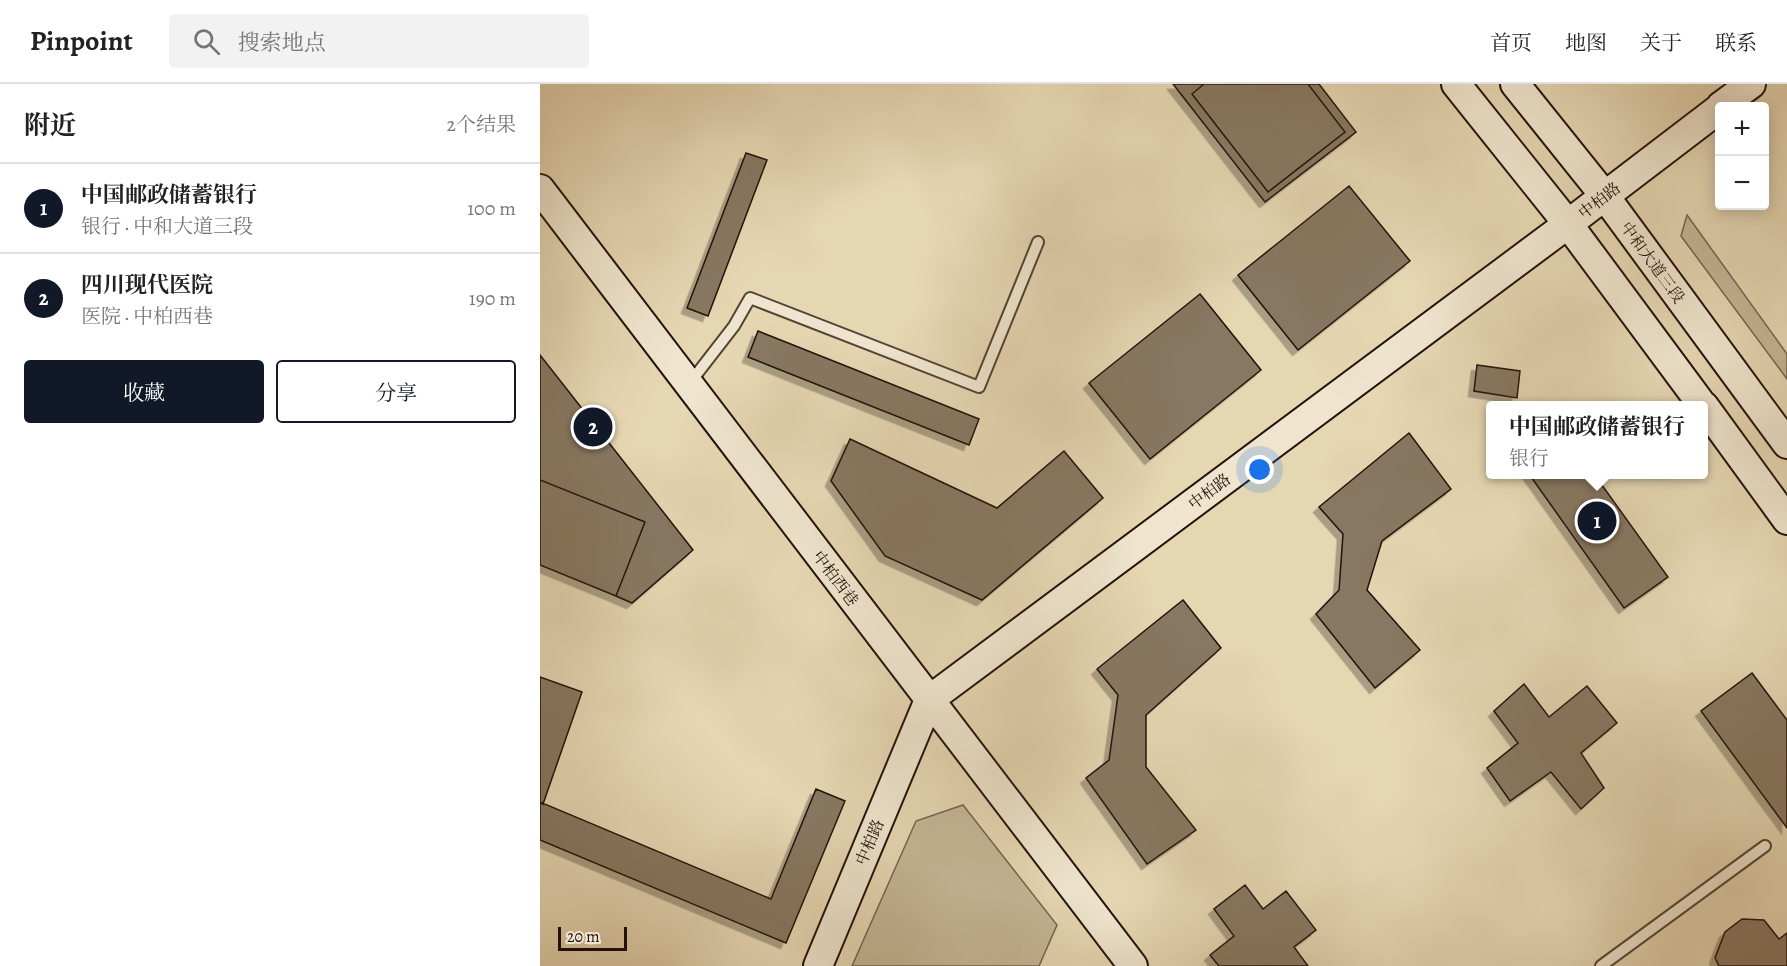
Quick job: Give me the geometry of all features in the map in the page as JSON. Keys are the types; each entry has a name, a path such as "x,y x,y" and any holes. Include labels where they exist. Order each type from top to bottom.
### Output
{"street":[{"path":"1456,84 1568,224 1699,401"},
{"name":"中和大道三段","path":"1515,84 1604,195 1787,444"},
{"name":"中柏路","path":"1727,102 1751,84"},
{"name":"中柏路","path":"818,966 929,700 1568,224 1715,111"},
{"name":"中柏西巷","path":"540,189 1133,966"},
{"path":"1708,413 1787,520"}],"lane":[{"path":"689,384 734,326 750,298 979,387 1038,242"},
{"path":"1601,966 1765,846"}],"shaded area":[{"path":"1687,215 1787,354 1787,379 1681,236"},
{"path":"963,805 1057,925 1039,966 852,966 916,821"}],"building":[{"path":"1173,84 1319,84 1356,132 1265,202"},
{"path":"1204,84 1308,84 1345,132 1268,192 1192,94"},
{"path":"746,153 767,160 708,316 687,308"},
{"path":"1349,186 1410,261 1298,350 1238,275"},
{"path":"1200,294 1261,370 1150,459 1089,383"},
{"path":"758,331 979,419 969,445 748,357"},
{"path":"540,355 693,550 632,603 616,596 645,522 540,480"},
{"path":"1477,365 1520,371 1517,398 1474,391"},
{"path":"1409,433 1451,489 1382,541 1367,590 1420,650 1375,688 1316,614 1339,590 1343,534 1319,507"},
{"path":"850,439 997,508 1064,451 1103,498 982,600 885,556 831,481"},
{"path":"1533,479 1598,479 1668,577 1624,608"},
{"path":"540,480 645,522 616,596 540,565"},
{"path":"1183,600 1221,648 1146,715 1146,767 1196,830 1147,864 1086,778 1109,760 1118,695 1097,669"},
{"path":"1752,673 1787,720 1787,828 1701,711"},
{"path":"540,677 582,692 543,804 540,802"},
{"path":"1524,684 1549,717 1587,686 1617,723 1581,753 1604,788 1581,809 1551,772 1510,801 1487,768 1518,743 1494,711"},
{"path":"816,789 845,801 786,943 540,840 540,802 771,899"},
{"path":"1245,885 1263,909 1286,891 1316,930 1294,947 1308,966 1219,966 1210,955 1234,936 1214,909"},
{"path":"1742,919 1764,920 1779,939 1787,933 1787,966 1719,966 1715,958 1725,932"}],"place":[{"name":"四川现代医院","path":"593,427"},
{"name":"中国邮政储蓄银行","path":"1597,521"}]}
